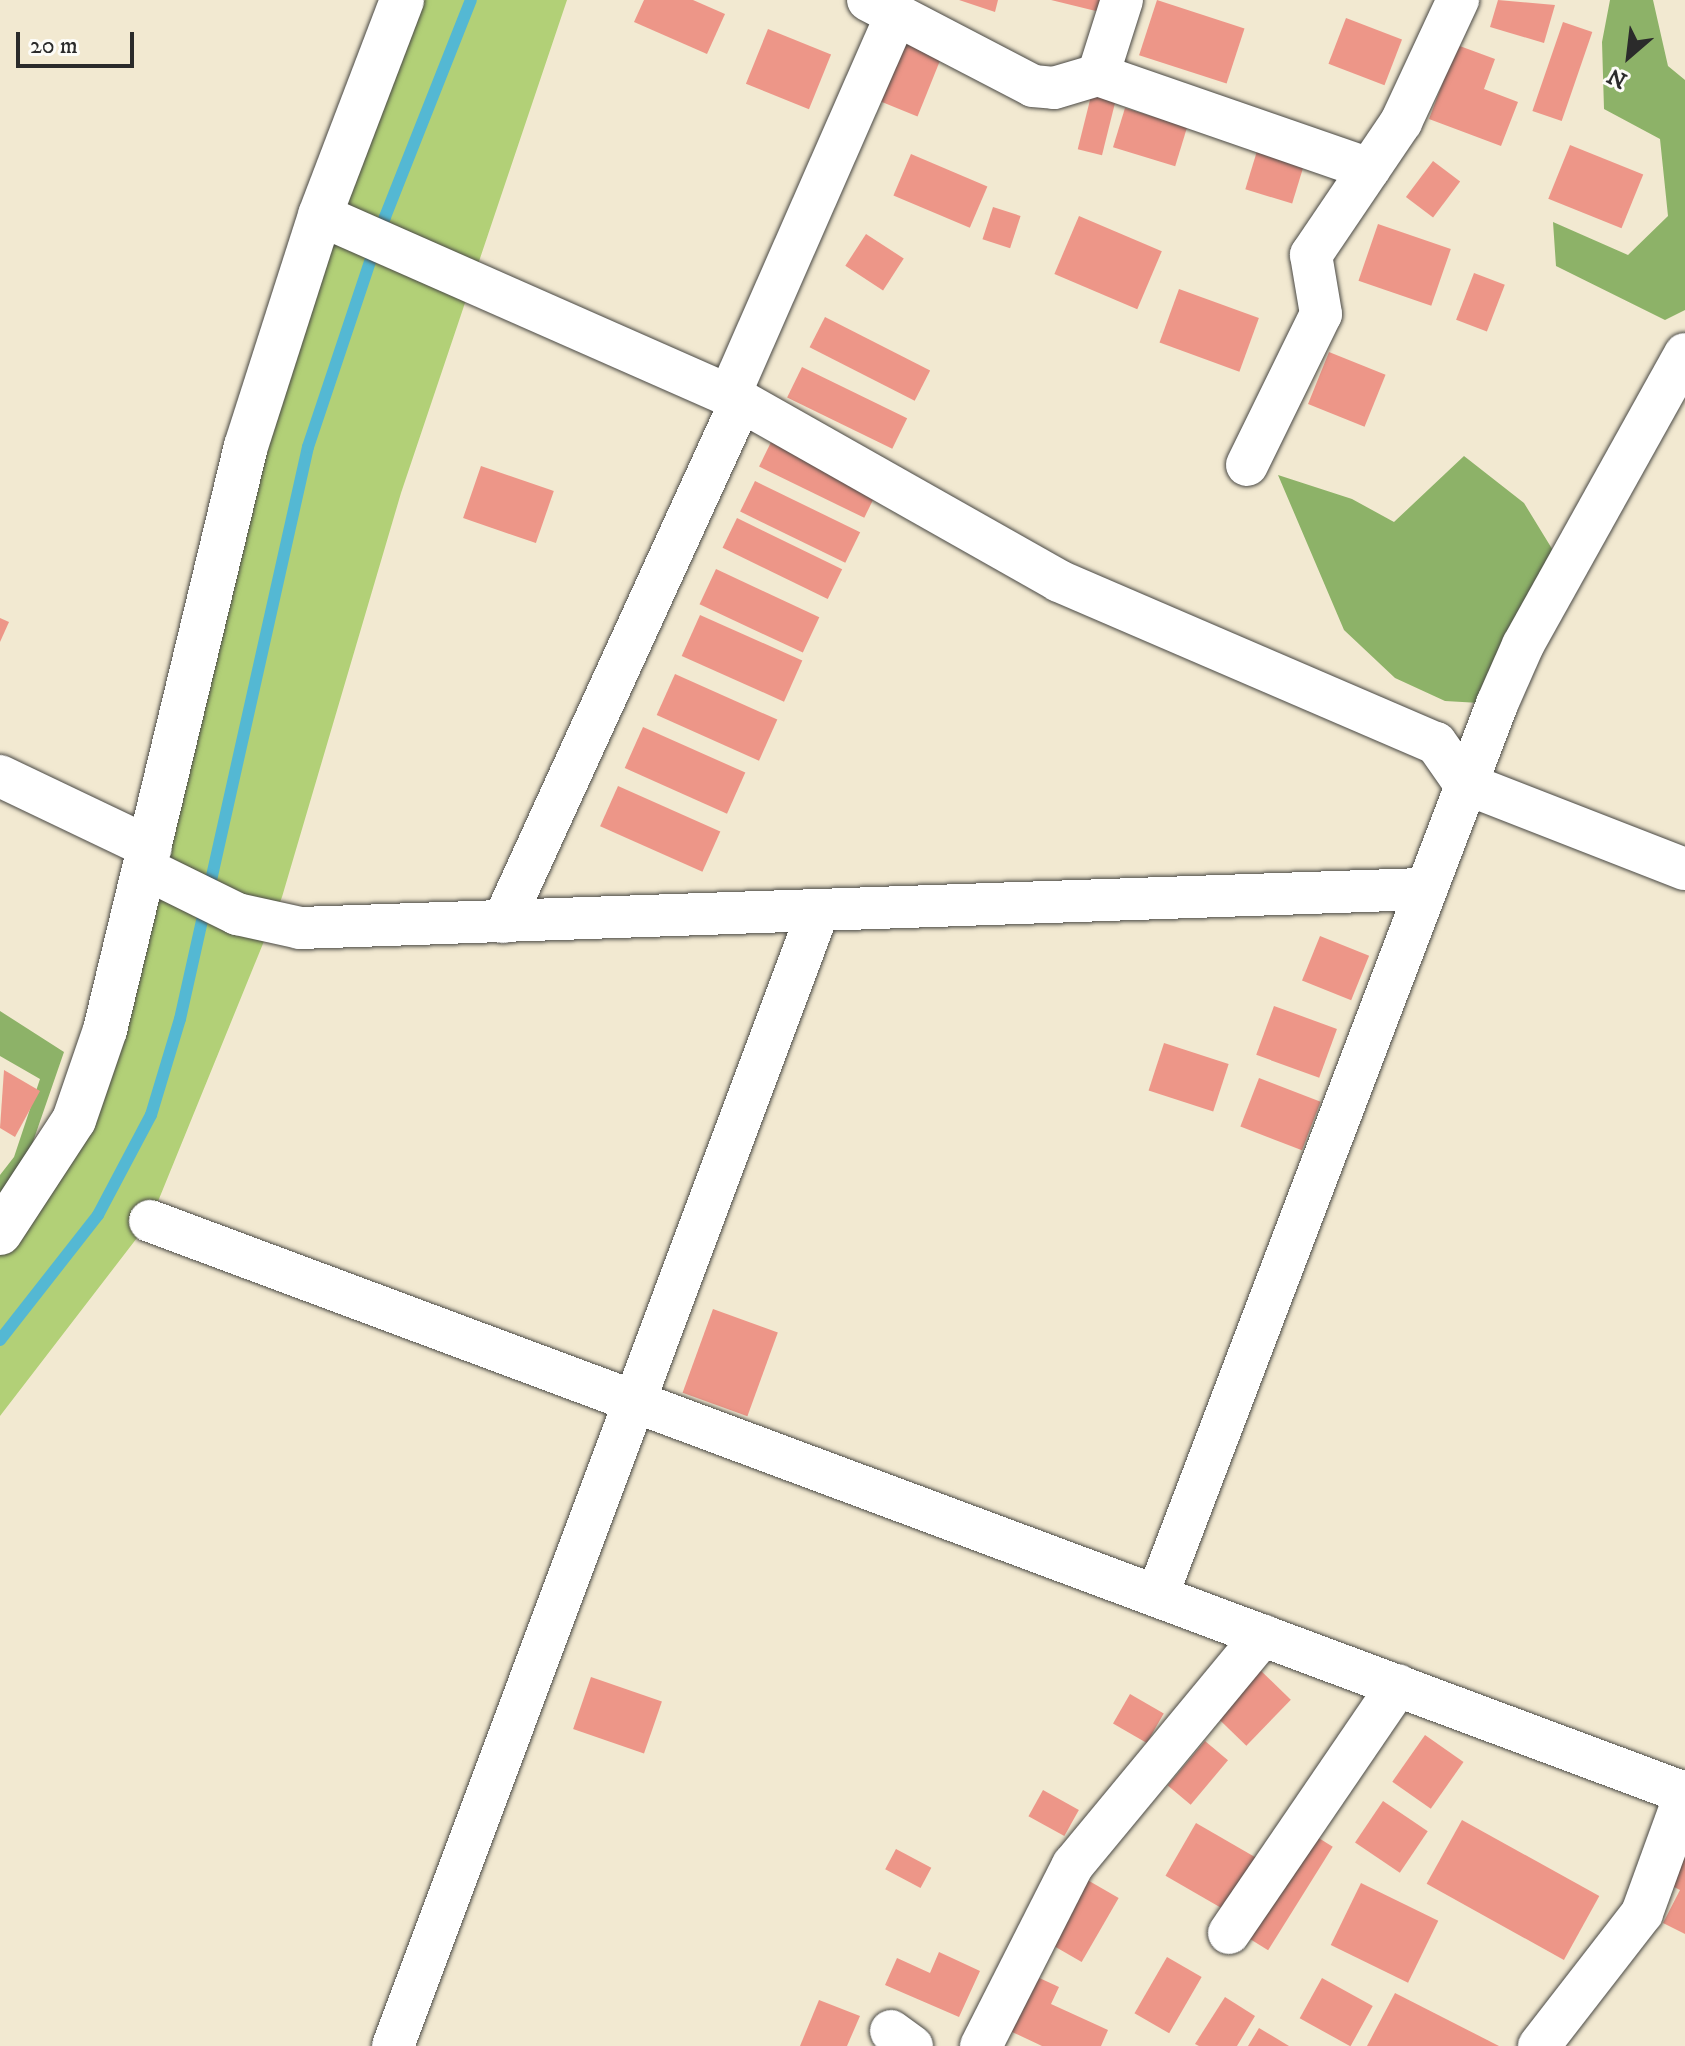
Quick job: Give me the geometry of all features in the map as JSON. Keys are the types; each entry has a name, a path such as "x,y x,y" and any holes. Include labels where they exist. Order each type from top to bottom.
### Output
{"street":[{"path":"0,1233 74,1120 105,1030 246,446 332,220 402,0"},
{"path":"1098,75 1122,0"},
{"path":"1247,465 1321,314 1311,255 1401,122 1458,0"},
{"path":"503,922 735,398 882,7 1033,86 1054,88 1098,75 1369,169"},
{"path":"332,220 735,398 1059,581 1436,743 1464,783 1685,869"},
{"path":"1157,1596 1464,783 1523,645 1685,354"},
{"path":"0,776 148,859 237,914 300,928 1424,889"},
{"path":"393,2046 638,1402 818,912"},
{"path":"150,1221 1685,1794 1642,1913 1539,2046"},
{"path":"981,2046 1073,1865 1263,1635"},
{"path":"1229,1933 1398,1685"}],"green space":[{"path":"413,0 567,0 401,493 282,897 150,1221 0,1416 0,1219 81,1100 299,330"},
{"path":"1610,0 1653,0 1668,66 1685,80 1685,310 1665,320 1556,266 1553,222 1628,255 1668,216 1660,139 1604,109 1602,42"},
{"path":"1464,456 1524,503 1565,570 1497,704 1445,701 1395,678 1344,630 1278,475 1352,499 1394,522"},
{"path":"0,1011 64,1052 27,1159 0,1210 0,1175 14,1157 40,1079 0,1056"}],"building":[{"path":"644,0 693,0 725,14 707,54 634,22"},
{"path":"959,0 998,0 995,12"},
{"path":"1051,0 1107,0 1104,13"},
{"path":"1157,0 1244,28 1227,84 1139,55"},
{"path":"1498,0 1555,5 1544,43 1490,27"},
{"path":"1346,18 1402,40 1384,85 1328,64"},
{"path":"1563,22 1592,32 1562,121 1532,111"},
{"path":"768,29 831,54 809,109 746,84"},
{"path":"902,40 942,56 918,116 878,100"},
{"path":"1457,45 1495,59 1484,89 1518,102 1501,146 1429,119"},
{"path":"1092,92 1116,98 1102,155 1078,149"},
{"path":"1125,108 1187,127 1175,166 1113,147"},
{"path":"1570,145 1643,175 1622,228 1548,199"},
{"path":"1257,151 1304,165 1292,204 1245,189"},
{"path":"911,154 987,186 970,228 893,195"},
{"path":"1433,161 1460,181 1433,217 1406,197"},
{"path":"993,207 1021,216 1010,248 982,239"},
{"path":"1079,216 1162,251 1137,309 1054,274"},
{"path":"1378,224 1451,249 1431,306 1358,281"},
{"path":"866,234 904,259 883,290 845,266"},
{"path":"1474,273 1505,285 1487,332 1456,320"},
{"path":"1179,289 1259,318 1239,372 1160,343"},
{"path":"825,317 930,371 915,401 810,347"},
{"path":"1329,352 1386,375 1365,427 1308,404"},
{"path":"802,367 907,418 892,449 787,398"},
{"path":"774,436 879,487 864,518 759,467"},
{"path":"481,466 554,491 536,543 463,518"},
{"path":"755,481 860,532 845,563 740,512"},
{"path":"737,518 842,569 828,599 723,548"},
{"path":"716,569 819,617 803,653 700,604"},
{"path":"700,615 802,661 784,702 682,656"},
{"path":"0,618 9,622 0,642"},
{"path":"675,674 777,720 759,761 657,715"},
{"path":"643,727 745,773 727,814 625,768"},
{"path":"618,786 720,832 702,872 600,826"},
{"path":"1320,936 1369,956 1351,1000 1302,981"},
{"path":"1274,1006 1337,1029 1319,1078 1256,1055"},
{"path":"1164,1043 1229,1064 1213,1112 1149,1091"},
{"path":"4,1070 40,1091 15,1137 0,1128"},
{"path":"1259,1078 1321,1102 1302,1150 1240,1127"},
{"path":"713,1309 778,1333 747,1416 683,1393"},
{"path":"1257,1667 1291,1700 1246,1746 1213,1713"},
{"path":"591,1677 662,1701 644,1753 573,1729"},
{"path":"1130,1694 1164,1714 1147,1743 1113,1723"},
{"path":"1425,1735 1464,1762 1431,1809 1392,1782"},
{"path":"1205,1741 1228,1760 1191,1805 1168,1785"},
{"path":"1043,1790 1079,1810 1064,1836 1028,1816"},
{"path":"1383,1801 1428,1831 1400,1873 1355,1842"},
{"path":"1462,1820 1599,1896 1564,1960 1427,1884"},
{"path":"1196,1823 1256,1857 1225,1910 1166,1876"},
{"path":"1309,1832 1333,1847 1268,1950 1244,1935"},
{"path":"896,1849 931,1868 921,1888 885,1869"},
{"path":"1685,1857 1685,1934 1663,1923 1680,1890 1670,1885"},
{"path":"1084,1878 1119,1898 1082,1962 1047,1942"},
{"path":"1361,1883 1438,1921 1408,1983 1331,1945"},
{"path":"939,1952 980,1971 959,2017 885,1985 897,1958 930,1973"},
{"path":"1167,1957 1202,1977 1169,2033 1134,2013"},
{"path":"1035,1976 1059,1987 1051,2004 1108,2030 1101,2046 1042,2046 1010,2031"},
{"path":"1322,1978 1373,2006 1351,2046 1300,2018"},
{"path":"1395,1993 1499,2046 1367,2046"},
{"path":"1225,1997 1255,2016 1237,2046 1195,2044"},
{"path":"819,2000 860,2016 847,2046 800,2046"},
{"path":"1259,2028 1289,2046 1248,2046"}],"waterway":[{"path":"0,1340 98,1215 151,1115 180,1019 308,447 385,217 471,0"}]}
